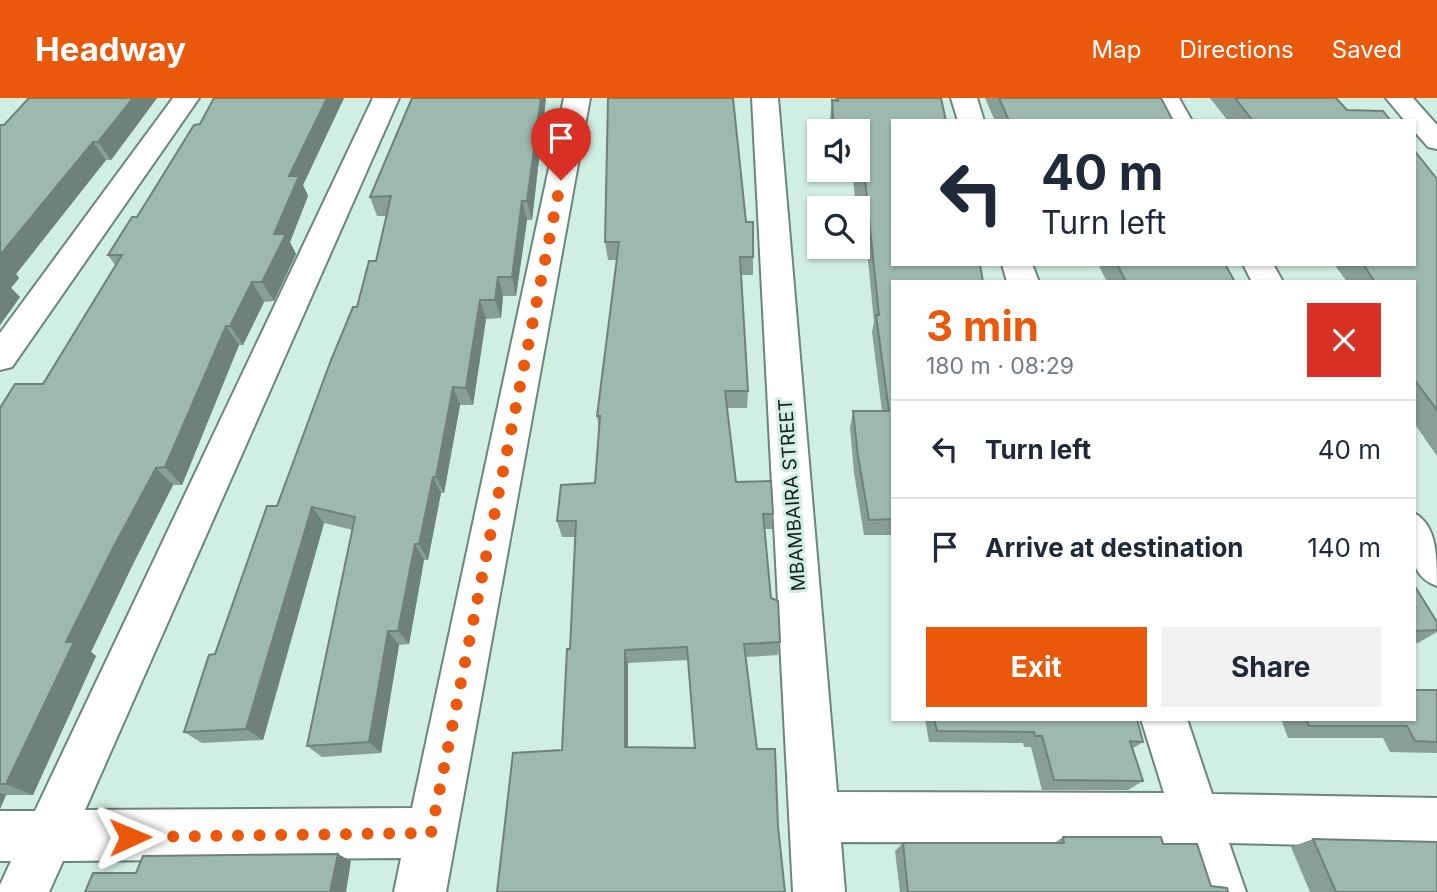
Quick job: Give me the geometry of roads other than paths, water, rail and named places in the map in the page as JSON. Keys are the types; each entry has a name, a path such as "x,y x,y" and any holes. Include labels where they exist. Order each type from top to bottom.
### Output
{"street":[{"path":"0,358 186,98"},
{"path":"23,892 24,837 386,98"},
{"path":"420,892 577,98"},
{"name":"MBAMBAIRA STREET","path":"765,98 819,892"},
{"path":"964,98 970,119"},
{"path":"1166,98 1178,119"},
{"path":"1399,98 1437,141"},
{"path":"1416,533 1437,568"},
{"path":"1165,721 1220,892"},
{"path":"814,817 1437,822"},
{"path":"24,837 431,833"}]}
